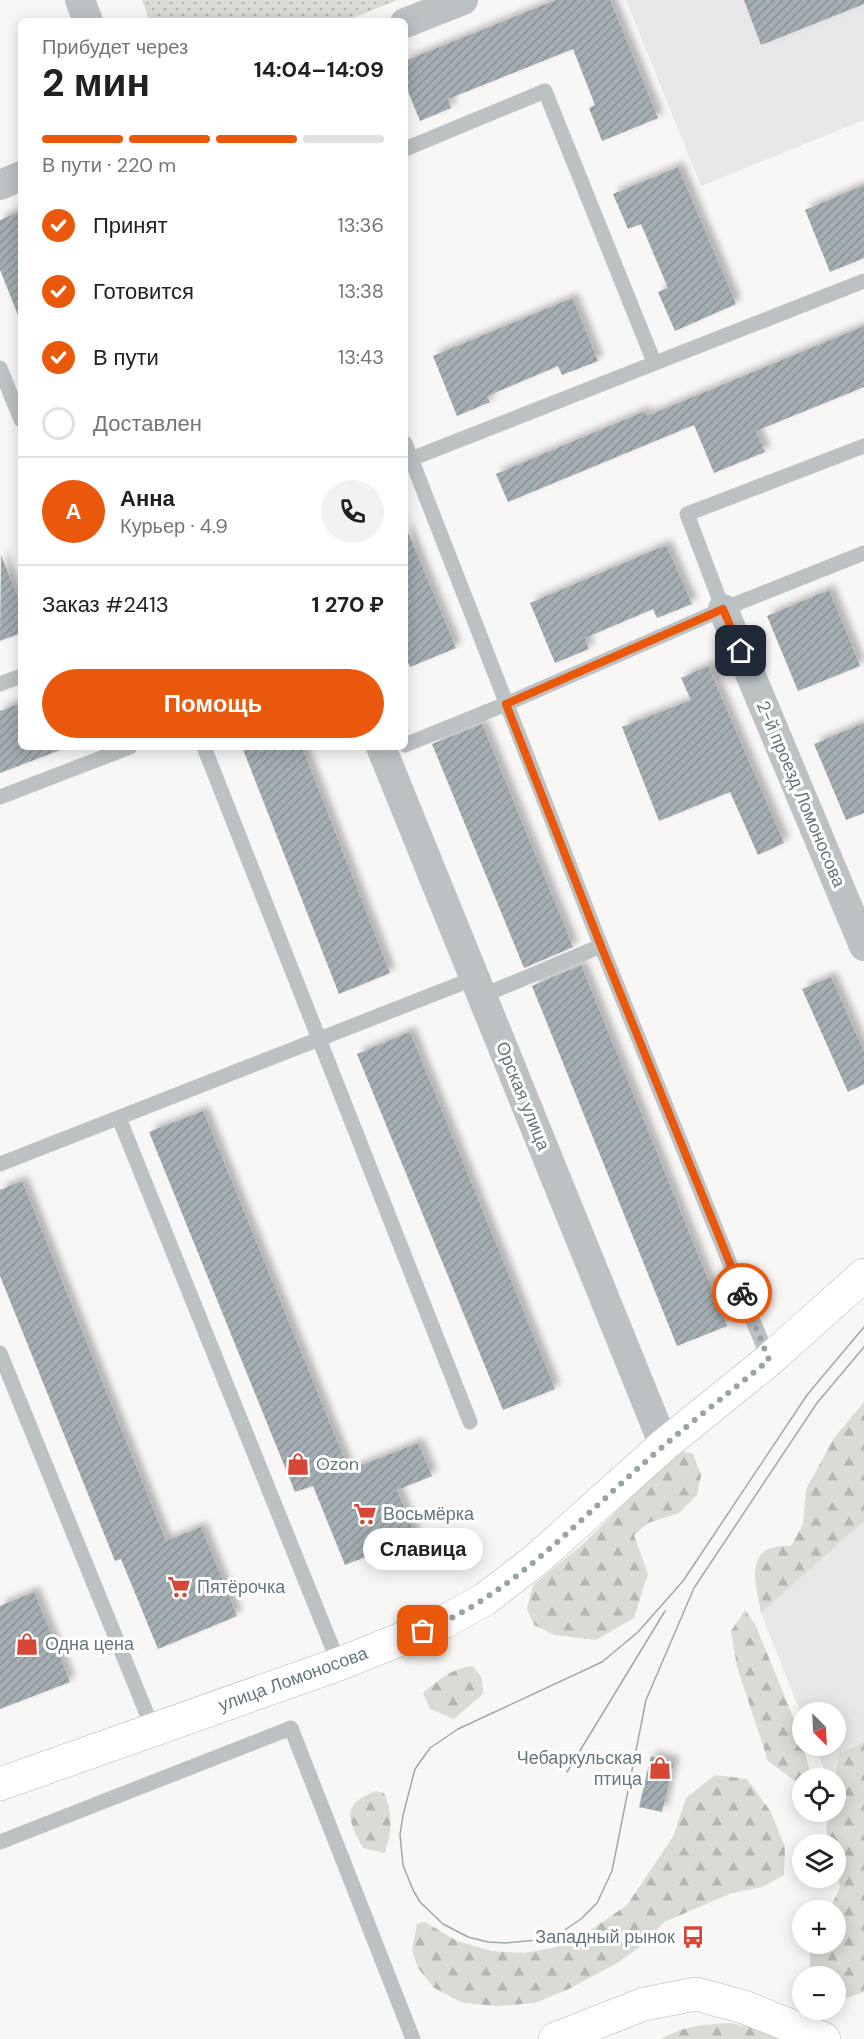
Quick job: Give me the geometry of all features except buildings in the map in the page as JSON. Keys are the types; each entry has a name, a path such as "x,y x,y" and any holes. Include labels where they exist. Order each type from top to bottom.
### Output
{"street":[{"path":"80,0 87,18"},
{"path":"408,22 464,0"},
{"path":"0,185 18,177"},
{"name":"2-й проезд Ломоносова","path":"723,609 864,946"},
{"name":"Орская улица","path":"393,750 478,987 664,1444"},
{"name":"улица Ломоносова","path":"0,1784 339,1664 444,1622 485,1599 537,1558 664,1444 769,1360 864,1275"},
{"path":"555,2039 644,2004 696,1994 744,2007 824,2039"}],"lane":[{"path":"408,147 545,91 654,362"},
{"path":"411,459 864,281"},
{"path":"0,368 18,413"},
{"path":"723,609 687,514 864,446"},
{"path":"408,450 601,946 769,1360"},
{"path":"408,742 506,704 723,609 864,553"},
{"path":"0,684 18,677"},
{"path":"0,797 122,750"},
{"path":"205,750 470,1422"},
{"path":"0,1164 319,1039 601,946"},
{"path":"119,1118 339,1664"},
{"path":"0,1353 153,1730"},
{"path":"0,1842 291,1728 412,2039"}],"shaded area":[{"path":"626,0 864,0 864,120 701,186"},
{"path":"864,1521 864,1868 846,1811 846,1768 824,1768 819,1756 846,1756 846,1702 796,1702 761,1613"}],"green space":[{"path":"142,0 397,0 352,18 149,18"},
{"path":"864,1402 864,1521 761,1613 755,1577 758,1559 763,1552 771,1548 791,1546 803,1524 806,1489 834,1438"},
{"path":"679,1450 693,1454 701,1475 697,1495 679,1513 648,1523 634,1535 648,1574 634,1618 596,1640 554,1635 534,1625 527,1609 533,1585 582,1545"},
{"path":"745,1610 755,1624 792,1714 792,1756 806,1756 809,1768 792,1768 792,1779 768,1761 737,1667 731,1631"},
{"path":"473,1666 482,1678 483,1694 454,1719 430,1709 423,1693 452,1672"},
{"path":"864,1742 864,1992 846,1998 846,1966 810,1966 810,1954 846,1954 846,1900 834,1900 840,1888 846,1888 846,1834 827,1834 826,1829 827,1822 846,1822 846,1768 837,1768 839,1756 846,1756 846,1751"},
{"path":"715,1775 747,1779 771,1812 785,1847 784,1875 762,1887 732,1893 664,1922 642,1945 619,1962 569,1989 535,2003 497,2006 463,2003 434,1988 418,1968 412,1950 417,1924 425,1922 457,1941 492,1951 523,1953 553,1948 579,1938 627,1905 673,1837 686,1798"},
{"path":"376,1791 384,1793 389,1807 390,1831 384,1853 363,1848 350,1814 357,1801"},
{"path":"732,2023 753,2028 779,2039 661,2039 686,2028"}],"tram line":[{"path":"864,1327 807,1395 683,1581 638,1632 602,1662 458,1729 430,1748 415,1769 400,1835 403,1865 420,1902 443,1924 468,1937 488,1942 537,1940 560,1933 581,1919 597,1903 612,1871 646,1700 694,1588 817,1403 864,1347"},
{"path":"567,1772 665,1611"}],"way so far":[{"path":"423,1631 485,1599 537,1558 664,1444 769,1360 742,1293"}],"place":[{"name":"Ozon","path":"298,1464"},
{"name":"Восьмёрка","path":"365,1514"},
{"name":"Пятёрочка","path":"179,1587"},
{"name":"Славица","path":"423,1631"},
{"name":"Одна цена","path":"27,1644"},
{"name":"Чебаркульская птица","path":"660,1768"},
{"name":"Западный рынок","path":"693,1937"}],"route":[{"path":"741,651 723,609 506,704 601,946 742,1293"}]}
